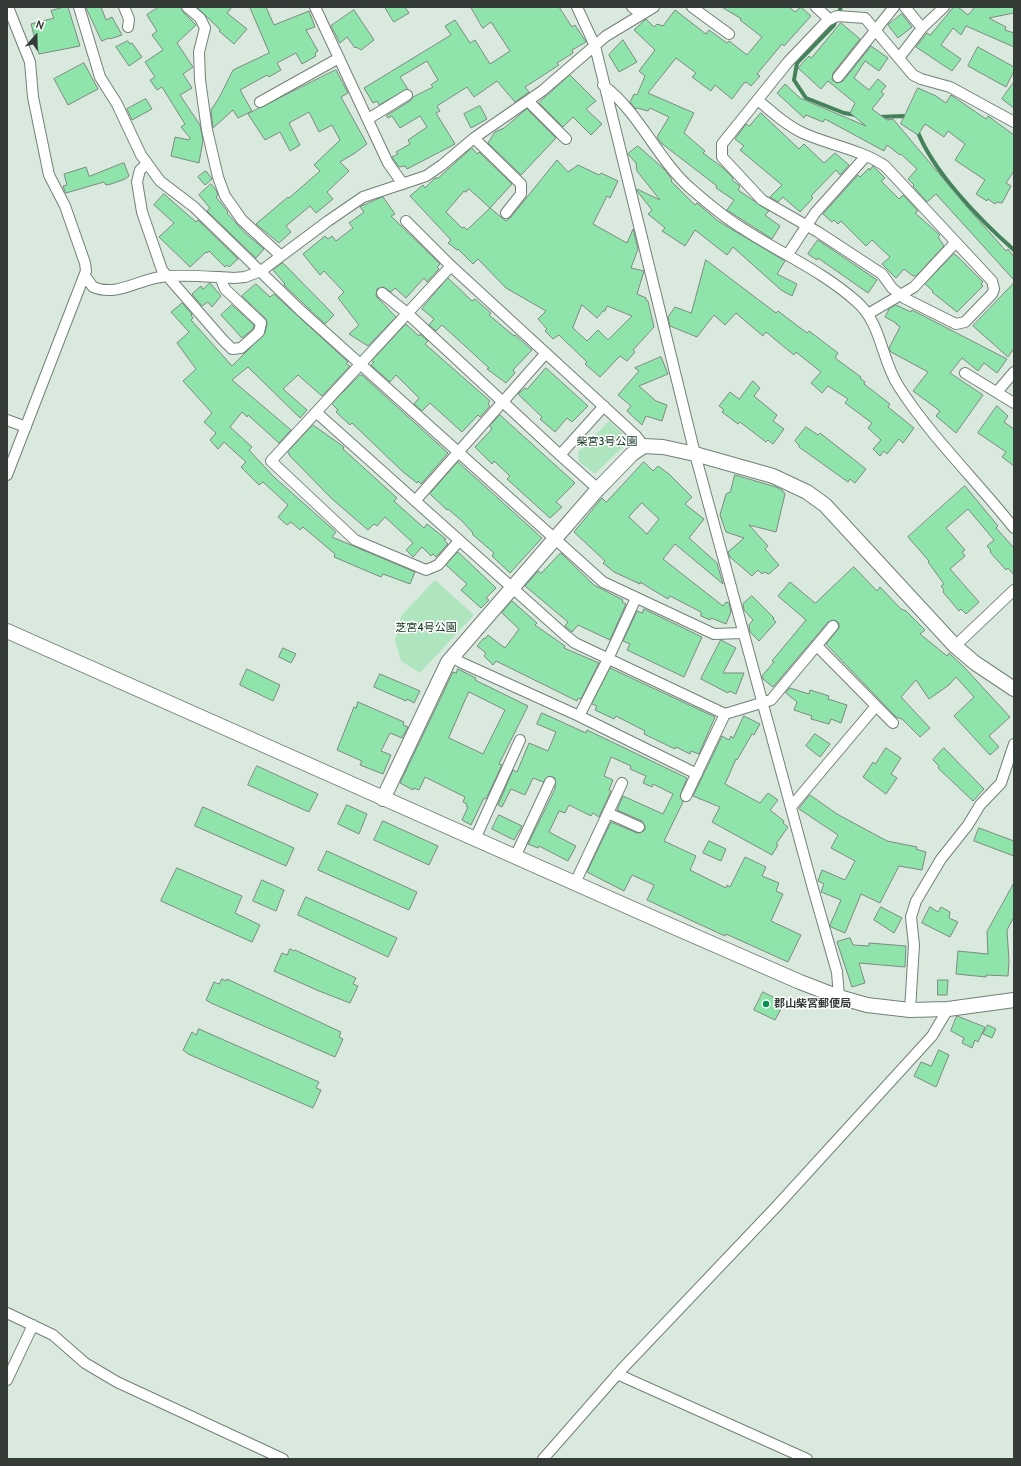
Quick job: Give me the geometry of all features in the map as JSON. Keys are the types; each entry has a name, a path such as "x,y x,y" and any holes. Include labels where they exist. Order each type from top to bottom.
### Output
{"street":[{"path":"7,475 85,276 85,263 65,206 49,175 32,97 30,62 8,7"},
{"path":"79,7 100,77 117,104 147,164 160,181 194,207 300,310 604,582 714,634 743,633"},
{"path":"124,7 129,19 128,27"},
{"path":"187,7 200,18 205,28 198,59 201,94 207,130 222,190 242,220 281,256"},
{"path":"315,7 388,163 403,184"},
{"path":"576,7 595,46 603,85 695,454 837,972 839,997"},
{"path":"632,7 641,14"},
{"path":"85,276 93,287 112,290 125,289 151,279 167,277 245,277 261,271 363,197 426,176 442,165 474,138 542,91 606,36 654,7"},
{"path":"692,7 729,34"},
{"path":"816,7 829,19"},
{"path":"838,77 894,7"},
{"path":"905,7 922,28"},
{"path":"899,58 922,28 944,7"},
{"path":"758,100 786,123 803,133 879,162 894,175 955,243 992,280 994,289 992,294 968,320 961,324 953,323 900,294 882,274 806,225 762,200 721,156 722,144 788,62 829,19 837,16 860,16 865,18 916,77 950,87 1014,122"},
{"path":"260,102 339,58"},
{"path":"603,85 617,98 661,155 689,187 745,230 788,254 857,301 868,314 880,340 890,373 924,424 1014,528"},
{"path":"368,119 408,95"},
{"path":"528,101 566,139"},
{"path":"474,138 521,184 521,194 506,213"},
{"path":"788,254 806,225 866,156"},
{"path":"147,164 140,170 136,179 142,212 162,270 222,340 232,348 241,348 259,332 261,326 225,289 220,277"},
{"path":"406,221 451,266 604,406 644,446"},
{"path":"868,314 914,287 955,243"},
{"path":"451,266 272,461 355,540 426,570 438,565 459,541"},
{"path":"382,293 407,313 598,489"},
{"path":"415,501 546,353"},
{"path":"997,392 1014,372"},
{"path":"965,373 1014,403"},
{"path":"560,455 604,406"},
{"path":"317,413 512,589 575,643 725,714 773,698 833,626"},
{"path":"7,420 26,427"},
{"path":"383,799 436,685 453,656 598,489 632,454 644,446 663,447 695,454 778,478 816,498 825,505 955,646 981,667 1014,689"},
{"path":"955,646 1014,590"},
{"path":"579,716 608,659 636,598"},
{"path":"7,631 475,840 793,979 839,997 868,1005 910,1010 948,1009 1014,1000"},
{"path":"817,646 893,724"},
{"path":"453,656 460,662 579,716 697,774"},
{"path":"791,807 876,706"},
{"path":"686,796 725,714"},
{"path":"475,840 520,740"},
{"path":"910,1010 914,945 911,917 914,905 941,859 968,825 980,805 1001,783 1014,744"},
{"path":"515,857 550,782"},
{"path":"575,883 622,783"},
{"path":"608,813 640,827"},
{"path":"543,1459 617,1374 776,1207 932,1036 948,1009"},
{"path":"7,1313 53,1335 85,1362 117,1382 283,1459"},
{"path":"7,1380 33,1325"},
{"path":"617,1374 807,1459"}],"green space":[{"name":"柴宮3号公園","path":"609,421 630,440 595,474 579,462 578,452"},
{"name":"芝宮4号公園","path":"435,580 474,615 420,673 401,661 395,640 401,616"}],"building":[{"path":"68,7 80,46 39,54 31,24 54,18 51,11"},
{"path":"86,7 101,7 106,20 112,17 122,35 102,41"},
{"path":"159,7 181,7 183,12 196,25 177,43 193,67 183,74 192,88 180,95 200,125 203,140 199,163 171,156 175,137 189,140 190,138 181,127 185,124 162,87 157,90 150,80 155,77 145,62 163,50 152,35 157,31 147,15"},
{"path":"197,7 232,7 227,13 247,29 234,44 219,31 220,30"},
{"path":"250,7 266,7 274,25 309,11 315,27 306,30 318,51 315,53 316,56 302,64 296,53 277,63 281,70 269,77 267,75 240,90 252,111 238,118 233,110 213,128 211,110 219,98 233,70 269,53"},
{"path":"385,7 405,7 409,13 394,22"},
{"path":"471,7 559,7 572,27 575,25 586,42 572,50 573,53 557,63 559,65 525,87 529,92 515,102 497,81 474,97 467,87 437,106 440,111 436,113 455,144 407,169 405,166 399,167 392,157 398,154 396,152 410,144 408,140 427,127 420,116 400,128 392,116 388,118 386,116 410,101 413,97 433,87 431,85 438,80 427,61 400,77 408,89 379,105 377,101 373,103 364,88 451,35 445,26 455,20 470,43 475,40 490,64 510,51 491,22 483,28"},
{"path":"722,7 789,7 795,12 801,7 811,16 784,46 782,44 757,74 760,76 751,86 746,82 744,83 732,99 715,85 711,91 692,77 696,73 676,58 648,93 694,113 684,133 705,151 703,153 722,167 733,178 732,180 740,186 738,190 769,211 765,215 780,226 772,239 727,210 734,200 716,188 717,186 661,143 657,137 669,117 650,108 648,111 636,109 630,102 634,94 637,95 645,76 639,71 655,50 634,30 646,19 654,27 657,24 663,26 675,10 706,34 709,30 727,43 729,41 747,55 762,37 740,20 741,19"},
{"path":"954,7 958,7 968,15 975,7 1014,7 1014,13 989,18 1006,27 1005,30 1014,33 1014,47 966,26 961,35 953,28 941,45 961,59 952,71 916,47 927,33 930,35"},
{"path":"354,10 374,40 361,50 356,47 355,48 347,37 340,43 331,26"},
{"path":"902,14 912,27 898,38 888,25"},
{"path":"841,23 860,39 833,73 832,80 837,83 843,81 871,46 888,58 879,71 865,61 854,78 869,90 878,79 886,86 881,92 884,94 872,109 887,120 893,119 967,207 1006,251 1008,249 1014,257 1014,280 936,194 927,202 908,179 917,169 901,154 900,155 887,145 884,151 825,119 823,122 806,115 804,118 777,93 785,84 800,98 866,126 850,113 855,103 828,81 821,89 798,68 809,56 811,58"},
{"path":"623,40 637,62 619,72 609,55"},
{"path":"128,41 130,44 132,43 142,57 129,66 116,47"},
{"path":"978,47 1014,67 1014,71 1006,87 968,66"},
{"path":"84,63 98,89 68,105 54,79"},
{"path":"336,70 348,93 341,97 367,144 340,162 349,171 327,192 333,199 316,213 310,206 286,226 291,232 279,243 256,224 320,171 314,165 340,140 332,125 319,132 309,112 289,123 300,145 290,151 280,132 265,140 248,114"},
{"path":"570,75 596,101 586,109 602,124 591,135 573,117 563,127 539,103"},
{"path":"1014,82 1014,108 1002,99"},
{"path":"918,88 936,96 946,103 951,95 986,119 988,116 1014,135 1014,171 1006,183 1011,186 1002,203 997,202 995,204 976,194 985,180 955,160 965,144 948,131 944,137 925,124 918,135 901,124"},
{"path":"146,99 152,109 132,120 127,109"},
{"path":"480,106 487,119 471,128 464,114"},
{"path":"527,109 556,138 521,175 488,143 495,132 504,128"},
{"path":"761,113 799,149 804,144 824,163 835,153 849,165 840,175 836,170 811,196 813,198 800,212 783,197 778,202 770,197 782,185 740,150 744,146 735,139 746,124 749,126"},
{"path":"638,146 665,170 672,180 671,181 695,205 697,203 718,221 785,261 777,274 797,284 792,296 781,290 733,247 727,255 695,230 685,246 662,231 665,228 648,214 652,210 637,191 637,189 660,200 637,171 636,163 628,154"},
{"path":"472,148 477,154 479,152 512,184 490,208 506,221 511,217 557,160 568,172 578,165 599,175 601,173 618,181 610,198 607,196 593,224 627,243 633,229 638,249 631,268 644,271 637,294 646,298 648,301 654,327 633,350 635,352 627,361 620,356 600,377 585,364 587,362 559,335 553,339 545,331 547,329 538,319 546,311 506,288 478,259 473,264 458,249 457,250 448,243 451,240 410,196 423,185 425,188 435,178 438,178","holes":["469,189 490,208 467,230 464,227 462,228 446,212 464,191 466,192","582,305 597,318 603,311 605,311 607,306 632,316 608,340 598,330 587,341 573,328"]},
{"path":"124,163 129,176 125,179 111,184 106,185 104,182 66,193 65,192 63,186 67,185 64,174 86,167 89,176"},
{"path":"873,166 885,178 881,181 899,199 903,195 918,211 915,213 940,235 938,237 944,246 916,276 913,276 904,269 896,278 882,264 890,257 872,240 866,246 841,221 838,224 834,220 832,222 823,214 858,175 860,177"},
{"path":"206,171 212,179 205,185 198,177"},
{"path":"211,184 218,195 216,197 228,212 227,213 245,233 264,249 256,258 207,211 210,208 199,195"},
{"path":"164,194 196,222 198,220 238,259 229,267 227,265 225,267 209,251 190,267 159,237 174,223 154,205"},
{"path":"383,197 395,214 391,216 440,264 437,267 439,269 427,282 424,278 406,298 395,288 391,292 383,287 377,289 376,296 396,317 368,346 349,334 359,325 338,298 344,292 324,271 320,275 303,254 325,236 328,239 332,236 336,241 353,228 349,223 364,212 360,207"},
{"path":"818,240 877,280 868,293 818,258 817,260 808,254"},
{"path":"954,254 983,282 981,284 983,286 957,312 932,292 933,291 925,284"},
{"path":"706,260 776,313 778,311 807,333 809,331 838,353 835,358 861,377 860,378 865,382 864,384 890,404 888,407 914,428 903,443 899,439 887,454 884,451 880,456 873,449 881,440 868,428 872,423 845,403 848,399 828,386 822,393 811,383 821,372 796,352 794,355 766,332 763,336 736,313 725,325 714,315 697,337 670,326 668,317 675,307 691,313"},
{"path":"283,263 334,315 325,324 284,285 285,284 273,270"},
{"path":"448,278 472,301 475,299 491,313 489,315 532,350 513,370 515,373 506,383 487,369 489,368 442,325 436,331 429,325 434,319 422,309"},
{"path":"210,283 221,296 212,307 208,302 202,306 192,294 201,286 203,289"},
{"path":"1014,283 1014,348 1008,357 973,326"},
{"path":"256,284 270,297 274,294 348,362 346,364 350,366 322,396 298,375 283,389 307,410 300,418 248,367 232,380 291,430 279,443 248,415 247,417 242,412 230,427 252,447 249,450 274,477 336,532 332,537 415,572 410,584 383,574 381,577 334,557 335,554 303,527 300,530 291,522 287,525 278,517 288,505 263,482 259,485 241,467 246,462 224,442 218,449 210,440 216,433 204,422 212,413 183,381 196,369 177,343 189,332 171,312 182,303 192,314 191,315 193,318 191,320 232,366 265,333 267,324 266,319 242,296"},
{"path":"232,305 254,325 253,329 242,338 221,315"},
{"path":"896,305 911,312 912,310 1007,359 997,373 984,363 978,371 962,358 950,373 983,395 956,433 936,416 940,411 913,391 928,372 891,352 889,348 900,327 885,317 889,309"},
{"path":"405,325 428,341 425,344 490,401 488,404 490,406 480,417 478,415 462,432 430,403 422,411 414,404 419,398 396,375 390,382 371,365 374,362 372,361"},
{"path":"661,357 668,374 639,386 656,401 667,405 662,421 646,416 642,425 627,411 631,406 618,395 639,371 635,368"},
{"path":"546,368 588,406 572,422 567,418 555,432 540,419 542,417 518,394 525,388 527,389"},
{"path":"360,375 362,375 448,453 421,484 418,481 417,483 402,471 352,423 350,425 336,412 338,410 332,404"},
{"path":"753,381 760,388 754,396 777,415 773,421 784,429 773,444 768,440 766,442 740,422 738,424 722,412 724,410 719,406 730,392 739,399"},
{"path":"997,406 1008,416 1004,422 1014,429 1014,466 1002,457 1006,452 978,433"},
{"path":"500,415 575,483 556,502 562,507 550,518 507,479 510,476 494,461 492,464 475,447 492,429 490,426"},
{"path":"313,425 344,447 343,449 397,498 394,501 424,528 427,524 446,539 444,540 448,544 436,557 433,554 431,556 422,547 413,557 406,550 413,543 385,517 377,526 374,524 368,530 331,498 290,456 288,452"},
{"path":"806,427 818,435 820,433 866,469 855,483 850,479 848,482 799,447 795,441"},
{"path":"458,462 542,538 510,573 492,556 494,553 472,534 473,533 462,521 448,509 447,510 430,494"},
{"path":"644,462 653,471 658,466 669,474 692,497 685,504 704,519 689,538 717,563 723,584 675,544 663,559 723,606 726,602 729,603 731,612 726,624 701,616 701,612 670,596 668,599 640,582 640,584 614,572 603,563 605,561 574,532 602,498 606,502","holes":["642,503 659,519 647,534 629,517"]},
{"path":"735,475 776,487 782,490 785,494 776,532 749,525 768,546 765,549 779,565 769,574 764,572 762,574 758,570 752,576 730,557 728,552 744,538 726,532 720,515 726,494 730,492"},
{"path":"965,486 998,526 996,528 1014,548 1014,575 1008,568 1006,570 990,552 991,551 987,546 994,540 968,509 946,528 965,550 962,552 965,556 950,569 979,602 966,614 961,609 959,611 943,592 944,590 941,586 944,584 928,562 929,561 908,537"},
{"path":"458,552 496,588 486,598 489,600 481,608 461,590 467,584 446,565"},
{"path":"561,553 594,585 623,600 622,602 626,604 610,640 578,625 572,632 565,626 568,622 525,586 538,571 541,573"},
{"path":"854,567 877,591 880,587 901,609 906,611 925,630 920,634 947,656 949,653 1010,717 989,736 999,747 990,755 954,716 974,697 956,677 949,685 929,699 916,680 901,697 930,728 920,737 902,719 896,717 826,644 839,628 839,623 834,620 828,622 773,687 763,679 762,676 774,662 772,661 806,620 778,596 790,582 815,603"},
{"path":"752,596 774,618 773,619 776,622 759,641 750,632 749,625 753,620 744,610 743,604"},
{"path":"512,601 537,623 535,625 565,646 564,648 599,663 581,699 578,698 577,701 496,661 493,665 484,656 486,653 477,646 484,638 485,639 488,635 505,648 519,629 502,613"},
{"path":"644,609 702,637 684,677 627,650 630,644 623,641 637,611 642,613"},
{"path":"721,640 736,648 723,673 744,673 736,694 729,691 728,693 701,679"},
{"path":"283,648 296,654 291,663 279,657"},
{"path":"610,668 715,717 699,754 691,751 690,754 676,747 675,749 644,734 645,731 616,716 614,719 595,710 597,706 592,704"},
{"path":"247,669 280,685 273,701 240,685"},
{"path":"458,669 476,678 475,680 528,706 499,764 502,765 486,799 484,798 471,825 462,820 468,807 466,806 467,804 463,802 465,797 425,777 419,790 414,788 413,790 400,783 453,672 456,673","holes":["469,692 505,710 483,754 449,738"]},
{"path":"380,674 420,691 414,703 374,687"},
{"path":"790,688 809,694 810,690 829,696 828,699 847,705 841,723 831,719 829,724 811,719 812,716 794,710 797,702 786,693"},
{"path":"358,702 404,722 403,725 408,727 402,738 390,733 381,751 391,755 383,774 360,765 362,761 337,750 354,707 356,708"},
{"path":"542,713 586,733 587,730 687,778 680,796 683,802 664,841 696,856 690,870 726,888 727,885 730,887 745,857 766,867 762,876 779,883 776,891 783,894 771,921 801,935 788,962 726,934 725,936 647,900 654,885 632,875 624,891 587,872 611,822 637,833 645,830 645,826 642,821 617,810 623,796 663,814 673,794 653,784 652,787 643,783 646,776 630,769 631,766 611,757 604,776 613,780 609,790 611,791 599,817 593,813 591,816 569,805 565,813 559,811 549,832 576,846 568,861 539,846 538,848 528,844 555,789 555,778 549,776 543,782 533,778 525,795 511,789 502,807 498,805 513,770 517,772 529,743 548,751 556,732 537,724"},
{"path":"744,716 760,724 754,735 752,734 737,760 736,759 725,784 760,803 768,793 778,800 770,810 784,821 783,823 788,827 776,844 778,845 772,855 712,822 720,807 693,796 722,736 729,740 731,736 733,738"},
{"path":"815,734 830,744 820,757 806,746"},
{"path":"886,748 901,758 891,774 897,778 886,794 863,777 873,762 875,764"},
{"path":"944,748 984,789 973,801 938,768 939,766 933,760"},
{"path":"257,766 318,794 309,812 248,785"},
{"path":"810,795 837,814 887,841 917,847 916,849 926,852 922,870 899,866 880,903 861,894 845,933 831,927 830,925 841,900 821,892 824,884 818,881 822,870 845,880 855,861 831,848 838,835 799,809"},
{"path":"347,805 367,814 359,834 338,824"},
{"path":"203,807 294,848 286,866 195,826"},
{"path":"499,815 522,826 514,840 492,829"},
{"path":"383,821 438,846 429,865 374,840"},
{"path":"979,828 1014,841 1014,856 974,841"},
{"path":"709,841 726,849 721,861 703,853"},
{"path":"327,851 417,892 409,910 318,870"},
{"path":"177,868 242,896 235,913 260,925 252,942 161,901"},
{"path":"262,880 284,890 276,911 253,901"},
{"path":"1014,883 1014,917 1007,930 1009,961 1008,976 986,975 986,977 956,974 958,951 988,954 987,932"},
{"path":"306,897 397,938 388,957 298,915"},
{"path":"881,907 902,918 894,933 874,920"},
{"path":"930,907 938,912 941,907 950,912 949,918 958,922 950,937 922,923"},
{"path":"850,938 853,945 869,946 869,943 906,946 905,967 859,963 865,983 852,987 837,942"},
{"path":"290,949 356,978 353,984 358,986 350,1003 274,971 282,953 287,955"},
{"path":"222,979 226,981 227,979 341,1032 339,1037 343,1039 335,1057 206,1000 214,982 219,984"},
{"path":"938,980 948,980 947,995 938,995"},
{"path":"763,992 779,1000 776,1007 781,1009 775,1020 754,1010"},
{"path":"957,1016 985,1027 978,1042 975,1040 972,1048 962,1043 964,1038 951,1031"},
{"path":"988,1025 996,1029 992,1038 983,1034"},
{"path":"199,1029 319,1082 316,1088 321,1090 313,1108 188,1054 183,1050 192,1032 196,1035"},
{"path":"939,1050 949,1055 936,1087 914,1076 921,1062 931,1066"}],"waterway":[{"path":"841,7 834,25 797,63 794,80 806,98 844,113 856,115"},
{"path":"879,117 910,117"},
{"path":"917,130 924,146 946,179 973,210 1014,250"}],"place":[{"name":"郡山柴宮郵便局","path":"766,1004"}]}
